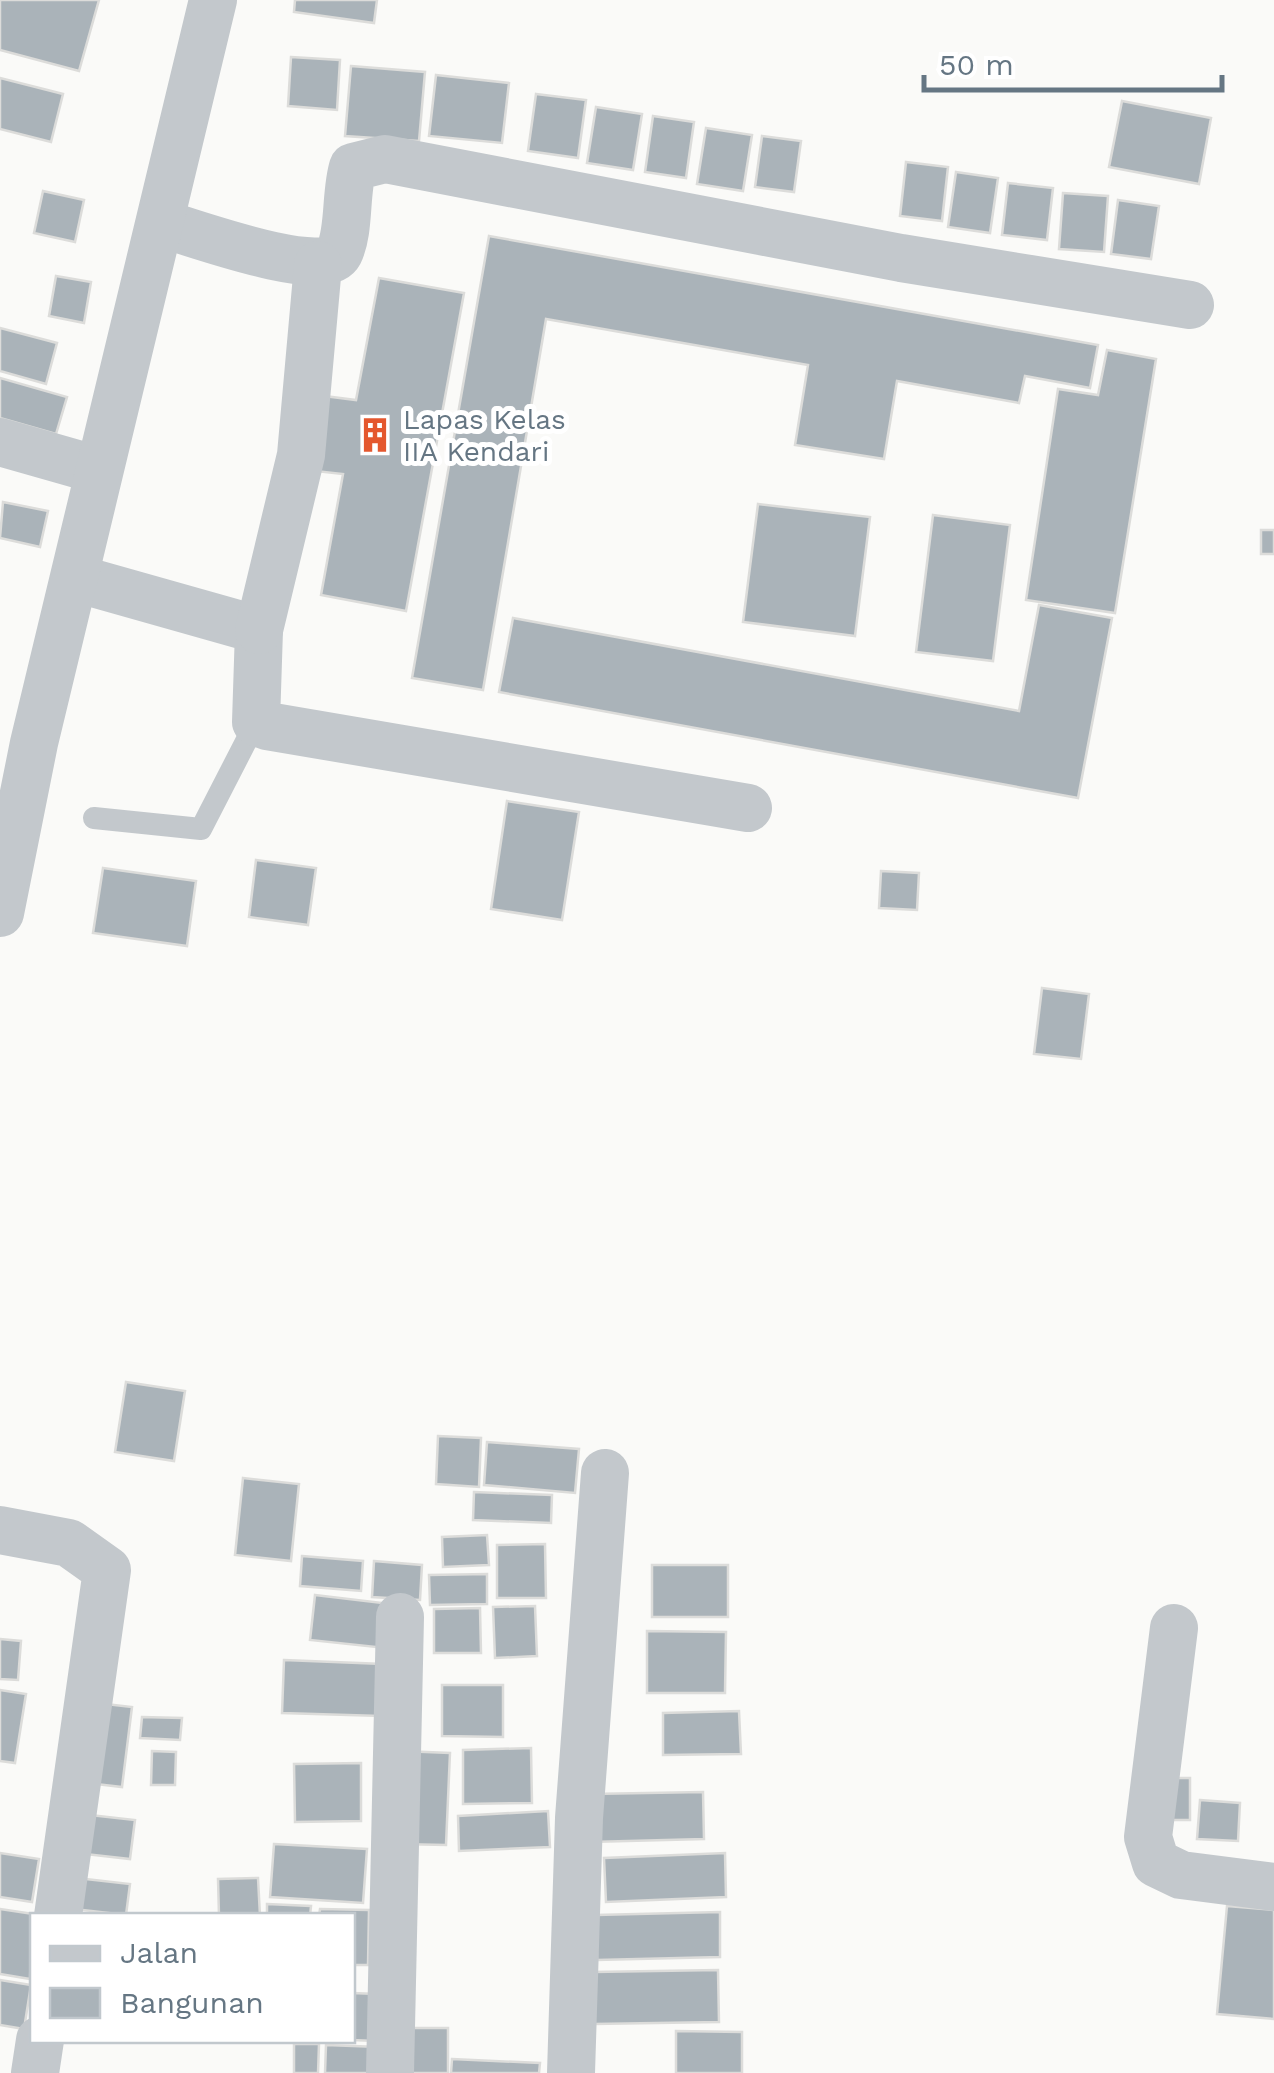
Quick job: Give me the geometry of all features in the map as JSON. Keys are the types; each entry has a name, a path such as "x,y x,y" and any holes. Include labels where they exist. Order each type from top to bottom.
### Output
{"street":[{"path":"0,914 17,740 75,578 213,0"},
{"path":"160,223 318,265 339,252 353,167 385,159 901,258 1190,305"},
{"path":"318,265 301,455 259,630 256,722 748,808"},
{"path":"0,442 98,470"},
{"path":"75,578 259,630"},
{"path":"571,2073 579,1818 606,1474"},
{"path":"0,1530 70,1544 107,1570 58,1913"},
{"path":"390,2073 400,1617"},
{"path":"1174,1628 1148,1837 1156,1862 1181,1875 1274,1887"},
{"path":"36,2073 40,2043"}],"lane":[{"path":"94,818 202,829 256,722"}],"building":[{"path":"0,0 99,0 79,71 0,50"},
{"path":"295,0 377,0 374,23 294,12"},
{"path":"291,57 340,60 337,110 288,106"},
{"path":"351,66 425,72 419,141 345,136"},
{"path":"436,75 509,83 502,143 429,136"},
{"path":"0,78 63,94 51,142 0,129"},
{"path":"536,94 586,100 578,158 528,151"},
{"path":"1122,101 1211,118 1199,184 1109,167"},
{"path":"596,107 642,114 633,170 587,163"},
{"path":"653,116 694,122 686,178 645,172"},
{"path":"706,128 752,135 743,191 697,184"},
{"path":"762,136 801,141 794,192 755,187"},
{"path":"906,162 948,167 942,221 900,216"},
{"path":"956,172 998,178 990,233 948,227"},
{"path":"1008,183 1053,188 1047,240 1002,235"},
{"path":"43,191 84,200 75,242 34,233"},
{"path":"1063,193 1108,196 1104,252 1059,249"},
{"path":"1118,200 1159,206 1151,259 1111,254"},
{"path":"489,236 1098,345 1090,388 1025,376 1019,403 897,381 884,459 795,445 808,365 546,319 483,690 412,678"},
{"path":"56,276 91,282 84,323 49,316"},
{"name":"Lapas Kelas IIA Kendari","path":"379,278 464,293 406,611 321,595 343,474 306,470 316,395 356,400"},
{"path":"0,328 57,343 46,384 0,371"},
{"path":"1107,350 1156,359 1115,613 1026,600 1058,389 1098,395"},
{"path":"0,378 67,397 56,434 0,418"},
{"path":"3,502 48,511 40,547 0,538"},
{"path":"758,504 870,517 855,636 743,622"},
{"path":"933,515 1010,525 993,661 916,652"},
{"path":"1261,530 1274,530 1274,554 1261,554"},
{"path":"1039,605 1112,618 1078,798 499,692 513,618 1019,711"},
{"path":"507,801 579,812 562,920 491,909"},
{"path":"256,860 316,868 308,925 249,917"},
{"path":"103,868 196,881 187,946 93,933"},
{"path":"881,871 919,873 917,910 879,908"},
{"path":"1042,988 1089,994 1081,1059 1034,1054"},
{"path":"126,1382 185,1391 174,1461 115,1452"},
{"path":"438,1436 481,1438 479,1487 436,1484"},
{"path":"487,1442 579,1449 575,1493 484,1485"},
{"path":"243,1478 299,1484 291,1561 235,1555"},
{"path":"474,1492 552,1495 551,1523 473,1520"},
{"path":"487,1535 489,1565 443,1567 442,1537"},
{"path":"545,1544 546,1598 497,1598 497,1545"},
{"path":"302,1556 363,1561 361,1591 300,1586"},
{"path":"374,1561 422,1565 420,1600 372,1597"},
{"path":"652,1565 728,1565 728,1617 652,1617"},
{"path":"487,1574 487,1604 430,1605 429,1575"},
{"path":"315,1595 391,1604 385,1648 310,1640"},
{"path":"535,1606 537,1656 495,1658 493,1607"},
{"path":"480,1608 481,1653 434,1653 434,1609"},
{"path":"647,1631 726,1632 725,1693 647,1693"},
{"path":"0,1639 21,1641 18,1680 0,1679"},
{"path":"284,1660 383,1664 381,1716 282,1713"},
{"path":"442,1685 503,1685 503,1737 442,1736"},
{"path":"0,1690 26,1694 15,1763 0,1761"},
{"path":"97,1703 132,1707 122,1787 87,1783"},
{"path":"739,1711 741,1754 663,1755 663,1713"},
{"path":"142,1717 182,1718 180,1740 140,1738"},
{"path":"531,1748 532,1803 463,1804 463,1750"},
{"path":"152,1751 176,1752 175,1785 151,1785"},
{"path":"402,1751 450,1753 446,1845 398,1844"},
{"path":"361,1763 361,1821 295,1822 294,1764"},
{"path":"1167,1778 1190,1778 1190,1820 1167,1820"},
{"path":"703,1792 704,1839 590,1842 590,1794"},
{"path":"1200,1800 1240,1803 1238,1841 1197,1839"},
{"path":"548,1811 550,1847 459,1851 458,1816"},
{"path":"81,1814 135,1820 130,1859 76,1853"},
{"path":"274,1844 367,1849 363,1903 270,1897"},
{"path":"0,1853 39,1859 32,1902 0,1897"},
{"path":"725,1853 726,1897 606,1902 604,1858"},
{"path":"77,1878 130,1884 126,1913 74,1909"},
{"path":"258,1878 260,1913 219,1913 218,1879"},
{"path":"267,1904 311,1906 310,1913 267,1913"},
{"path":"1227,1906 1274,1910 1274,2019 1217,2014"},
{"path":"0,1909 30,1914 30,1979 0,1974"},
{"path":"320,1909 369,1910 368,1965 355,1965 355,1913 319,1913"},
{"path":"720,1912 720,1957 597,1960 596,1915"},
{"path":"718,1970 719,2022 594,2024 593,1972"},
{"path":"0,1980 30,1985 24,2029 0,2025"},
{"path":"355,1993 377,1994 376,2041 355,2040"},
{"path":"405,2028 448,2028 448,2073 405,2073"},
{"path":"676,2031 742,2032 742,2073 676,2073"},
{"path":"294,2044 319,2044 318,2073 294,2073"},
{"path":"326,2045 379,2047 378,2073 325,2073"},
{"path":"452,2059 540,2063 539,2073 451,2073"}],"place":[{"name":"Lapas Kelas IIA Kendari","path":"375,435"}]}
